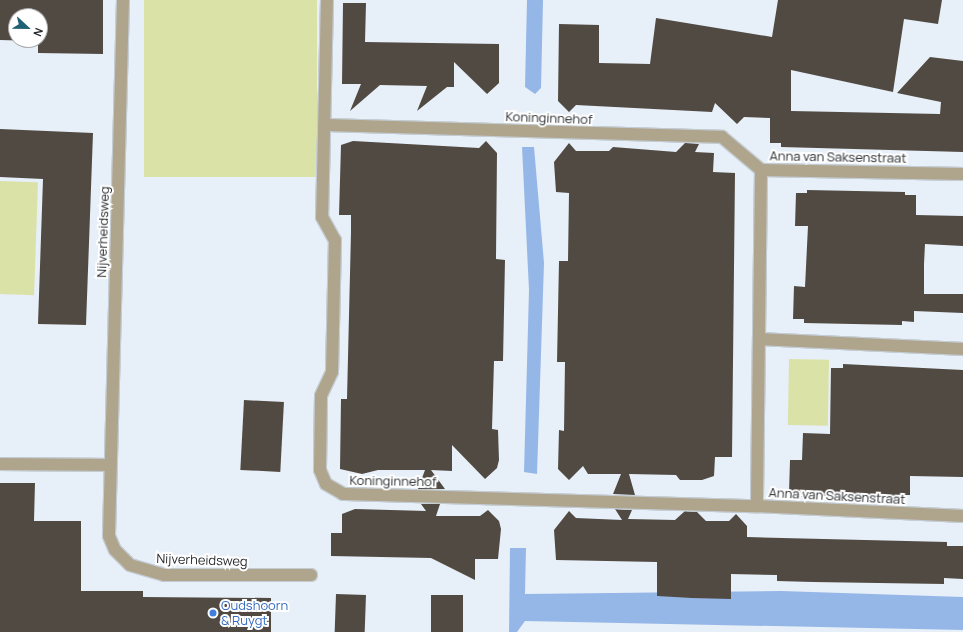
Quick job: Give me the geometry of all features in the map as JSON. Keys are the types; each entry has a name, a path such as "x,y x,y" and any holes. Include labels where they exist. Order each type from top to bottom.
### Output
{"street":[{"name":"Nijverheidsweg","path":"123,0 109,536 115,550 130,565 164,575 311,575"},
{"name":"Koninginnehof","path":"327,0 322,217 335,240 332,372 321,396 320,470 326,484 343,494 757,506"},
{"name":"Koninginnehof","path":"324,125 722,137 760,170"},
{"name":"Anna van Saksenstraat","path":"963,174 760,170 760,339 757,506 963,516"},
{"path":"760,339 963,349"},
{"path":"0,464 110,465"}],"green space":[{"path":"144,0 317,0 317,177 144,177"},
{"path":"0,181 38,182 34,295 0,294"},
{"path":"789,359 829,360 828,426 788,425"}],"water":[{"path":"527,0 543,0 541,88 535,94 525,87"},
{"path":"522,147 534,147 544,263 537,474 524,472 529,290"},
{"path":"510,548 526,548 525,594 781,591 963,597 963,630 525,621 517,632 509,632"}],"building":[{"path":"0,0 103,0 103,54 38,53 38,48 48,48 48,8 8,8 8,40 0,40"},
{"path":"778,0 942,0 938,24 904,19 893,92 791,70 791,111 940,114 941,102 897,93 930,57 963,61 963,152 781,147 781,143 770,143 770,118 744,117 737,124 715,103 712,112 576,105 569,112 558,101 559,24 599,25 599,63 650,64 656,18 772,37"},
{"path":"343,3 366,3 365,42 499,44 499,83 487,94 454,62 454,87 447,87 417,111 427,86 380,85 350,111 361,84 342,84"},
{"path":"0,129 93,133 86,325 38,324 43,179 0,177"},
{"path":"353,141 479,148 486,141 497,153 496,259 505,260 503,361 494,361 492,429 498,430 499,460 497,468 485,479 452,445 452,471 431,470 445,489 418,489 425,470 378,470 362,474 340,469 341,399 347,399 351,232 351,215 339,215 341,145"},
{"path":"569,143 576,151 609,151 613,147 676,152 685,143 699,144 695,152 714,153 713,172 735,173 732,457 715,457 714,476 702,480 680,480 676,475 629,474 635,495 613,494 621,474 588,474 583,466 569,480 558,469 559,430 564,431 565,362 557,362 559,261 568,261 569,193 556,192 554,162"},
{"path":"807,190 905,192 905,195 916,195 916,215 963,216 963,246 925,244 924,294 963,294 963,313 914,311 914,322 902,321 902,325 804,323 804,319 793,319 794,286 805,287 808,226 795,226 796,193 807,193"},
{"path":"843,364 963,370 963,477 910,476 910,495 898,495 898,499 801,497 801,493 789,493 790,460 802,460 803,433 830,434 831,368 843,368"},
{"path":"244,400 284,402 280,472 240,470"},
{"path":"0,483 35,483 34,521 81,521 81,591 143,591 143,597 271,598 271,632 0,632"},
{"path":"421,504 440,504 436,516 480,516 488,510 499,521 501,529 498,559 475,559 475,580 431,558 331,556 331,533 342,533 342,514 355,509 426,511"},
{"path":"615,509 632,510 628,519 675,520 685,511 697,512 706,521 729,521 736,514 747,526 747,537 947,542 947,546 963,546 963,579 944,578 944,584 813,582 777,581 777,575 731,574 731,599 692,598 657,596 657,562 556,560 554,530 569,511 576,518 622,520"},
{"path":"336,594 366,595 365,632 335,632"},
{"path":"431,595 463,595 463,632 431,632"}],"place":[{"name":"Oudshoorn & Ruygt","path":"213,613"}]}
